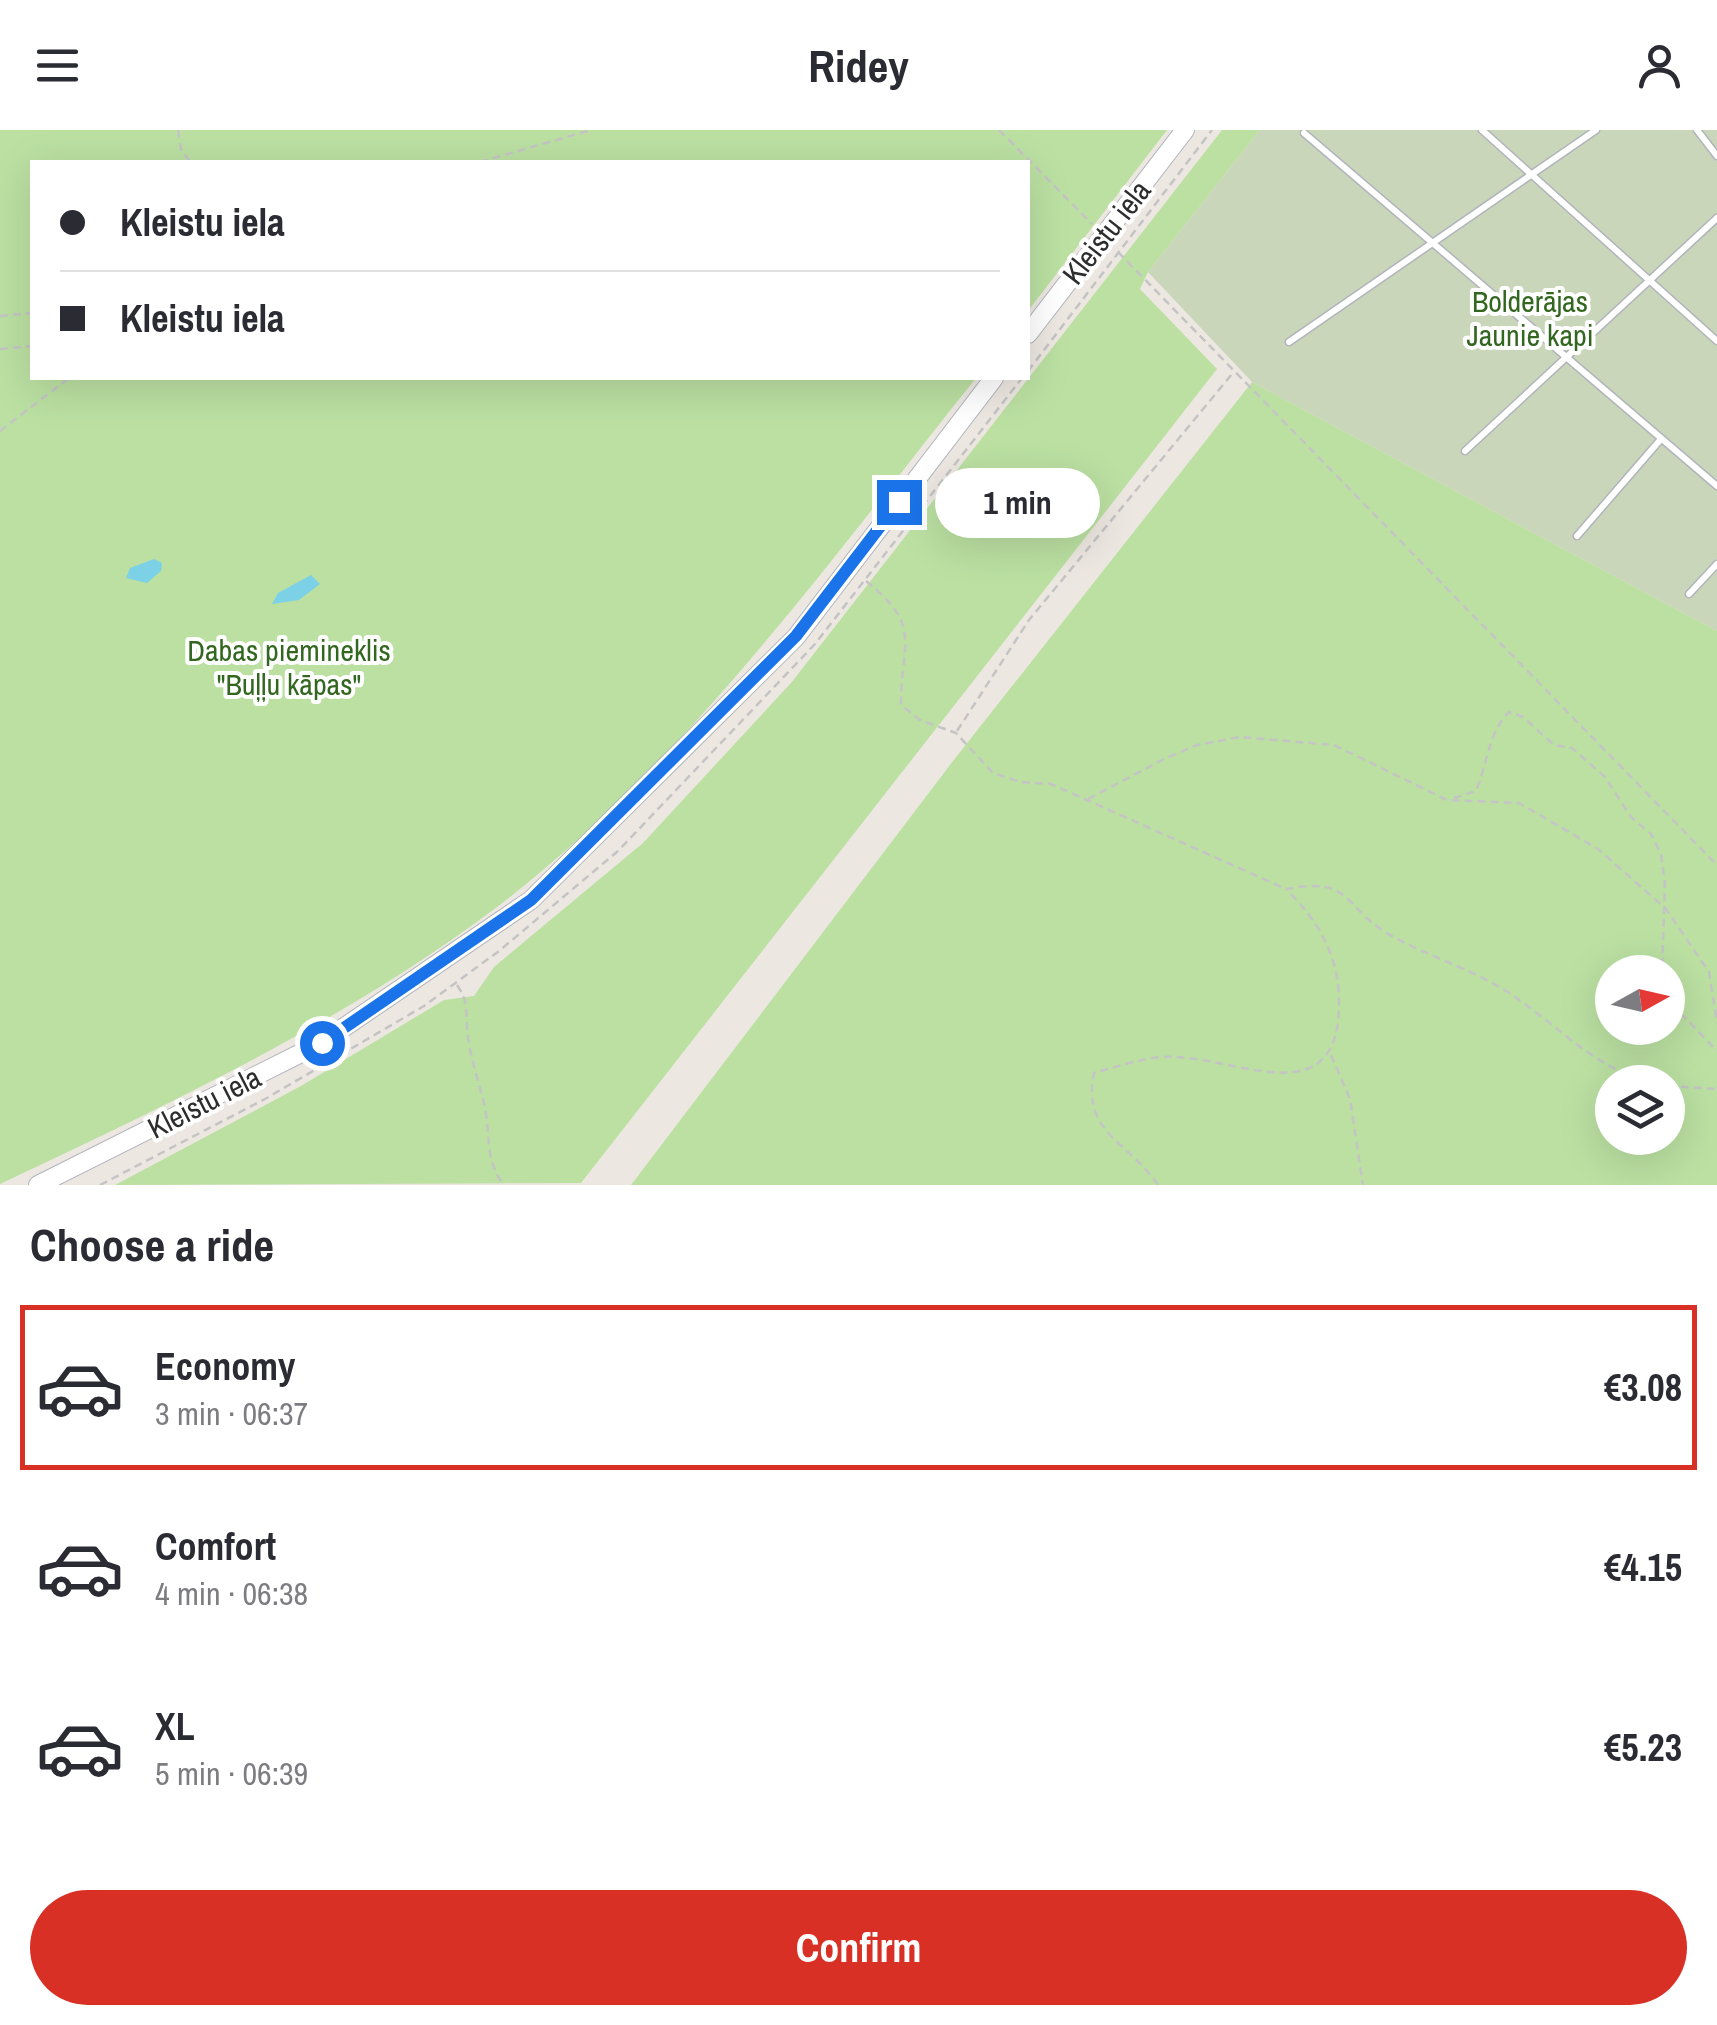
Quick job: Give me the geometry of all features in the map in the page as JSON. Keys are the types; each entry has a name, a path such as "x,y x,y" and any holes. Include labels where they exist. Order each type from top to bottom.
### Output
{"main road":[{"name":"Kleistu iela","path":"1030,331 1185,130"},
{"name":"Kleistu iela","path":"38,1185 322,1043 531,900 796,636 992,380"}],"lane":[{"path":"1482,130 1717,341"},
{"path":"1289,342 1596,130"},
{"path":"1697,130 1717,156"},
{"path":"1304,133 1717,486"},
{"path":"1465,450 1717,218"},
{"path":"1577,536 1661,439"},
{"path":"1689,594 1717,564"}],"path":[{"path":"178,130 181,148 189,160"},
{"path":"487,160 591,130"},
{"path":"999,130 1029,160"},
{"path":"1030,367 1212,130"},
{"path":"1030,161 1104,236"},
{"path":"1118,252 1717,866"},
{"path":"0,316 30,314"},
{"path":"0,349 30,346"},
{"path":"956,734 1028,620 1234,373"},
{"path":"0,431 66,380"},
{"path":"865,580 897,606 903,622 901,705 920,720 956,734 993,772 1020,782 1050,784 1286,889 1316,919 1339,981 1340,1025 1331,1054 1310,1069 1278,1074 1174,1056 1094,1074 1088,1102 1099,1125 1138,1157 1158,1185"},
{"path":"1448,800 1476,792 1490,758 1495,726 1509,712 1523,717 1554,745 1572,748 1604,778 1631,817 1651,834 1660,854 1666,909 1663,955"},
{"path":"1087,799 1181,752 1240,737 1334,745 1448,800 1519,803 1598,849 1666,909 1709,972 1717,1023"},
{"path":"1286,889 1317,883 1342,891 1388,934 1498,986 1607,1065"},
{"path":"456,984 468,1001 467,1027 485,1108 488,1148 504,1185"},
{"path":"1685,1017 1717,1051"},
{"path":"1331,1054 1350,1099 1363,1185"},
{"path":"1685,1087 1717,1088"}],"green space":[{"name":"Dabas piemineklis \"Buļļu kāpas\"","path":"0,130 1167,130 1030,308 1030,160 30,160 30,380 974,380 739,673 608,811 538,874 409,968 296,1036 179,1098 0,1184"},
{"path":"1222,130 1260,130 1148,272 1140,289 1217,369 581,1183 115,1185 301,1086 444,1000 474,996 494,967 643,843 791,683"},
{"name":"Bolderājas Jaunie kapi","path":"1260,130 1717,130 1717,631 1252,382 1148,272"},
{"path":"1252,382 1717,631 1717,1185 631,1185 953,761"}],"water":[{"path":"154,559 162,563 161,571 147,583 126,578 130,568"},
{"path":"311,575 320,584 299,600 272,604 278,593"}],"route":[{"path":"322,1043 531,900 684,752 796,636 899,502"}]}
